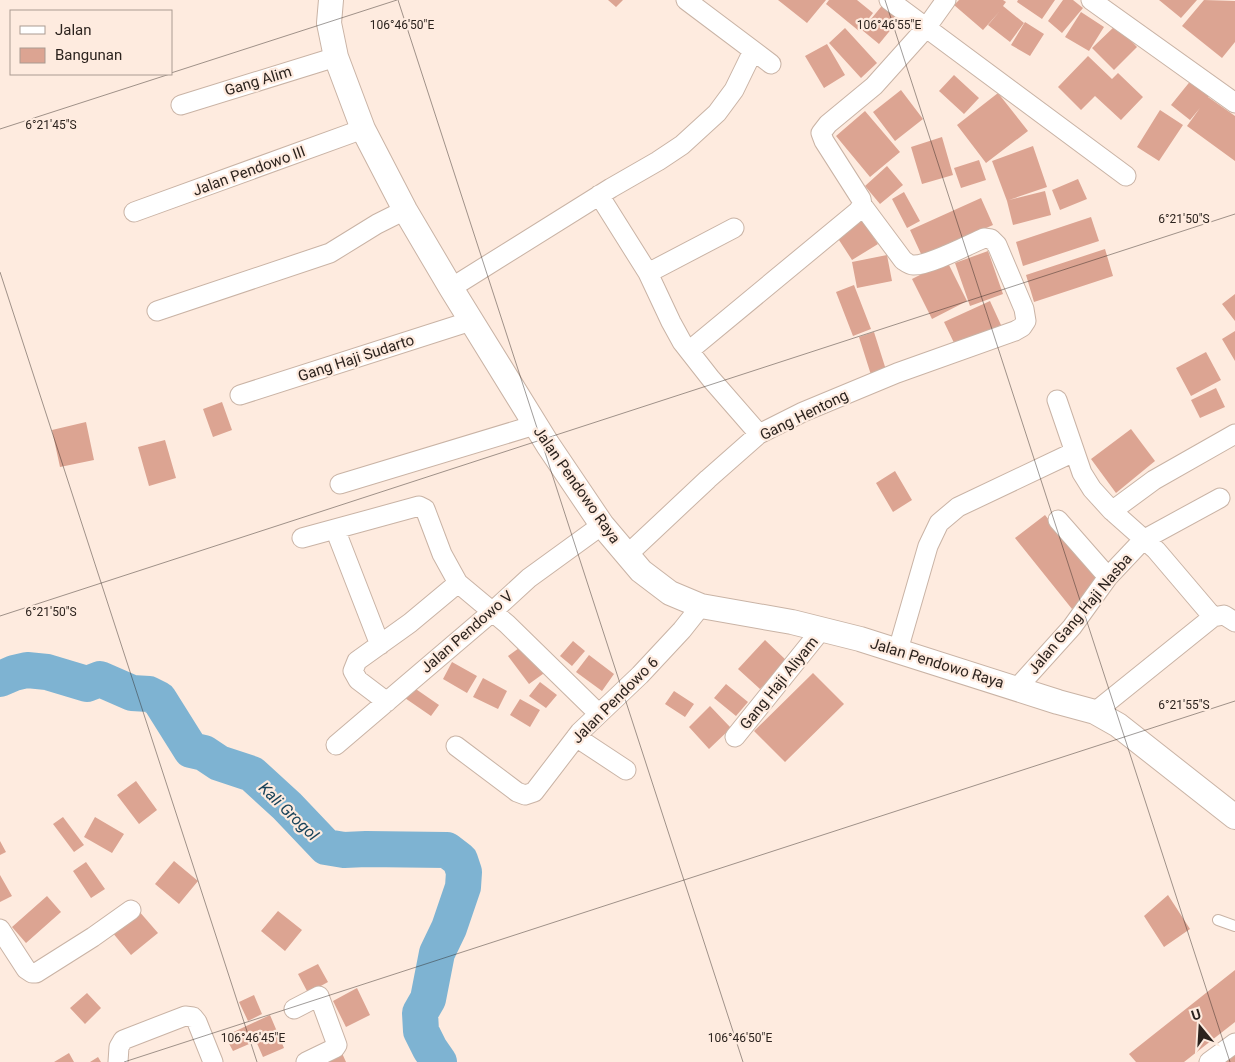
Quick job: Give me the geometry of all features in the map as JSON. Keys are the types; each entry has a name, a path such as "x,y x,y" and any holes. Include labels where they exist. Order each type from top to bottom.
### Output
{"street":[{"name":"Jalan Pendowo Raya","path":"330,0 329,23 336,57 363,129 405,210 535,425 602,526 642,571 662,588 702,606 822,629 898,650 1058,702 1095,712 1118,725 1235,817"},
{"path":"686,0 771,64"},
{"path":"889,0 1126,176"},
{"path":"690,350 858,211 862,205 861,198 824,141 821,133 824,128 874,86 926,28 946,0"},
{"path":"1091,0 1234,99"},
{"path":"451,288 599,195 658,161 682,144 717,113 734,90 753,51"},
{"name":"Gang Alim","path":"181,105 336,57"},
{"name":"Jalan Pendowo III","path":"134,212 363,129"},
{"path":"599,195 648,273 670,322 682,342 759,434"},
{"name":"Gang Hentong","path":"627,555 708,478 759,434 803,412 897,373 1015,331 1026,321 1024,309 997,245 991,239 984,238 915,266 903,260 862,205"},
{"path":"158,311 330,253 405,210"},
{"path":"648,273 734,228"},
{"name":"Gang Haji Sudarto","path":"240,396 471,321"},
{"path":"1056,400 1082,473 1092,489 1142,540 1156,550 1213,617"},
{"path":"340,484 535,425"},
{"path":"1112,511 1154,480 1235,434"},
{"path":"898,650 928,546 940,523 958,507 1074,452"},
{"name":"Jalan Gang Haji Nasba","path":"1017,688 1072,627 1108,577 1142,540 1220,498"},
{"path":"302,538 418,506 425,509 442,554 458,583 521,637 598,713"},
{"path":"1058,520 1108,577"},
{"name":"Jalan Pendowo V","path":"336,745 492,612 529,578 602,526"},
{"path":"335,529 380,644"},
{"path":"387,702 358,680 353,671 357,661 410,623 458,583"},
{"name":"Jalan Pendowo 6","path":"456,746 517,792 525,795 534,792 576,737 598,713 640,675 702,606"},
{"path":"1095,712 1213,617 1224,615 1235,622"},
{"name":"Gang Haji Aliyam","path":"735,737 822,629"},
{"path":"576,737 626,770"},
{"path":"0,929 6,950 26,969 36,973 94,938 131,910"},
{"path":"294,1009 319,996 337,1045 335,1048 306,1062"},
{"path":"118,1062 119,1047 123,1040 185,1016 193,1017 197,1022 213,1062"},
{"path":"1209,1062 1235,1043"}],"lane":[{"path":"1218,920 1235,926"}],"building":[{"path":"608,0 623,0 616,7"},
{"path":"778,0 826,0 807,23"},
{"path":"829,0 857,0 873,13 859,31 826,4"},
{"path":"959,0 1003,0 1006,2 1003,6 1024,23 1010,42 988,25 1000,11 983,30 954,5"},
{"path":"1018,0 1055,0 1042,19 1017,2"},
{"path":"1063,0 1073,0 1083,8 1062,33 1048,21"},
{"path":"1159,0 1197,0 1181,18"},
{"path":"1204,0 1235,1 1235,42 1222,58 1182,26"},
{"path":"885,2 902,16 879,44 862,30"},
{"path":"1081,12 1104,27 1089,51 1065,37"},
{"path":"1025,22 1044,34 1030,56 1011,45"},
{"path":"1116,25 1137,47 1114,70 1092,48"},
{"path":"845,28 877,63 861,78 829,43"},
{"path":"827,44 845,75 824,88 805,56"},
{"path":"1088,56 1112,79 1118,73 1143,97 1121,120 1095,96 1081,110 1058,87"},
{"path":"954,75 979,98 964,114 939,91"},
{"path":"1192,79 1210,93 1208,97 1235,116 1235,161 1187,126 1200,108 1190,120 1171,105"},
{"path":"901,90 923,119 895,141 873,112"},
{"path":"998,93 1028,131 986,163 957,125"},
{"path":"1160,110 1183,125 1159,161 1137,147"},
{"path":"865,111 900,152 870,177 836,136"},
{"path":"942,137 953,175 922,184 911,147"},
{"path":"1033,146 1047,187 1009,200 1045,191 1051,215 1013,225 1007,201 992,161"},
{"path":"979,160 986,180 961,188 954,168"},
{"path":"887,166 903,185 880,204 865,186"},
{"path":"1078,179 1087,199 1060,210 1052,190"},
{"path":"904,192 920,221 907,228 892,199"},
{"path":"981,198 993,225 922,256 910,230"},
{"path":"1091,217 1099,241 1023,266 1016,242"},
{"path":"862,220 878,244 852,260 837,237"},
{"path":"1105,249 1113,276 1034,302 1026,275"},
{"path":"988,251 1003,294 970,306 955,263"},
{"path":"887,255 892,281 857,288 852,262"},
{"path":"947,261 967,301 932,319 912,279"},
{"path":"854,285 871,329 853,336 836,292"},
{"path":"1235,294 1235,321 1222,304"},
{"path":"990,301 1001,325 955,345 944,322"},
{"path":"1235,331 1235,361 1222,339"},
{"path":"874,332 887,373 872,378 859,337"},
{"path":"1206,352 1221,380 1191,396 1176,368"},
{"path":"1216,388 1225,407 1200,418 1191,400"},
{"path":"222,402 232,430 213,437 203,409"},
{"path":"86,422 94,460 60,467 52,430"},
{"path":"1131,429 1155,461 1116,493 1091,459"},
{"path":"165,440 176,478 149,486 138,447"},
{"path":"895,471 912,500 893,512 876,483"},
{"path":"1045,515 1102,586 1072,609 1015,538"},
{"path":"765,640 787,661 760,689 738,669"},
{"path":"573,641 585,651 572,666 560,656"},
{"path":"526,643 547,671 529,684 508,656"},
{"path":"589,655 614,674 602,691 576,672"},
{"path":"452,662 477,676 467,693 443,679"},
{"path":"813,673 844,704 785,762 754,731"},
{"path":"483,678 507,691 498,709 473,697"},
{"path":"540,682 557,695 546,708 529,696"},
{"path":"726,684 748,702 736,716 714,698"},
{"path":"410,685 439,705 431,716 402,696"},
{"path":"674,691 694,704 685,717 665,704"},
{"path":"520,699 540,710 530,727 510,715"},
{"path":"710,706 731,728 709,749 689,727"},
{"path":"136,781 157,810 139,824 117,795"},
{"path":"63,817 84,845 74,852 53,824"},
{"path":"95,817 124,834 112,853 84,837"},
{"path":"0,841 6,852 0,855"},
{"path":"174,861 198,881 179,904 155,884"},
{"path":"86,862 105,889 91,898 73,871"},
{"path":"0,875 12,896 0,902"},
{"path":"1168,895 1190,929 1164,947 1144,916"},
{"path":"47,896 61,912 26,943 12,927"},
{"path":"138,910 158,933 131,955 112,932"},
{"path":"278,911 302,930 285,951 261,931"},
{"path":"318,964 328,982 308,993 298,974"},
{"path":"1235,970 1235,1022 1184,1062 1136,1062 1129,1054"},
{"path":"357,988 370,1015 346,1027 333,1001"},
{"path":"87,993 101,1008 85,1024 70,1008"},
{"path":"254,995 262,1014 248,1021 239,1002"},
{"path":"270,1015 284,1048 263,1057 256,1041 233,1051 225,1036"},
{"path":"1235,1049 1235,1062 1216,1062"},
{"path":"341,1051 346,1062 320,1062"},
{"path":"69,1053 74,1062 54,1062"},
{"path":"98,1057 101,1062 90,1062"}],"waterway":[{"name":"Kali Grogol","path":"0,679 27,670 47,672 87,684 100,679 132,693 149,694 159,699 191,750 204,753 219,763 252,774 287,806 326,847 344,850 447,850 460,860 464,872 463,887 449,928 437,953 428,999 420,1013 421,1031 439,1062"}]}
